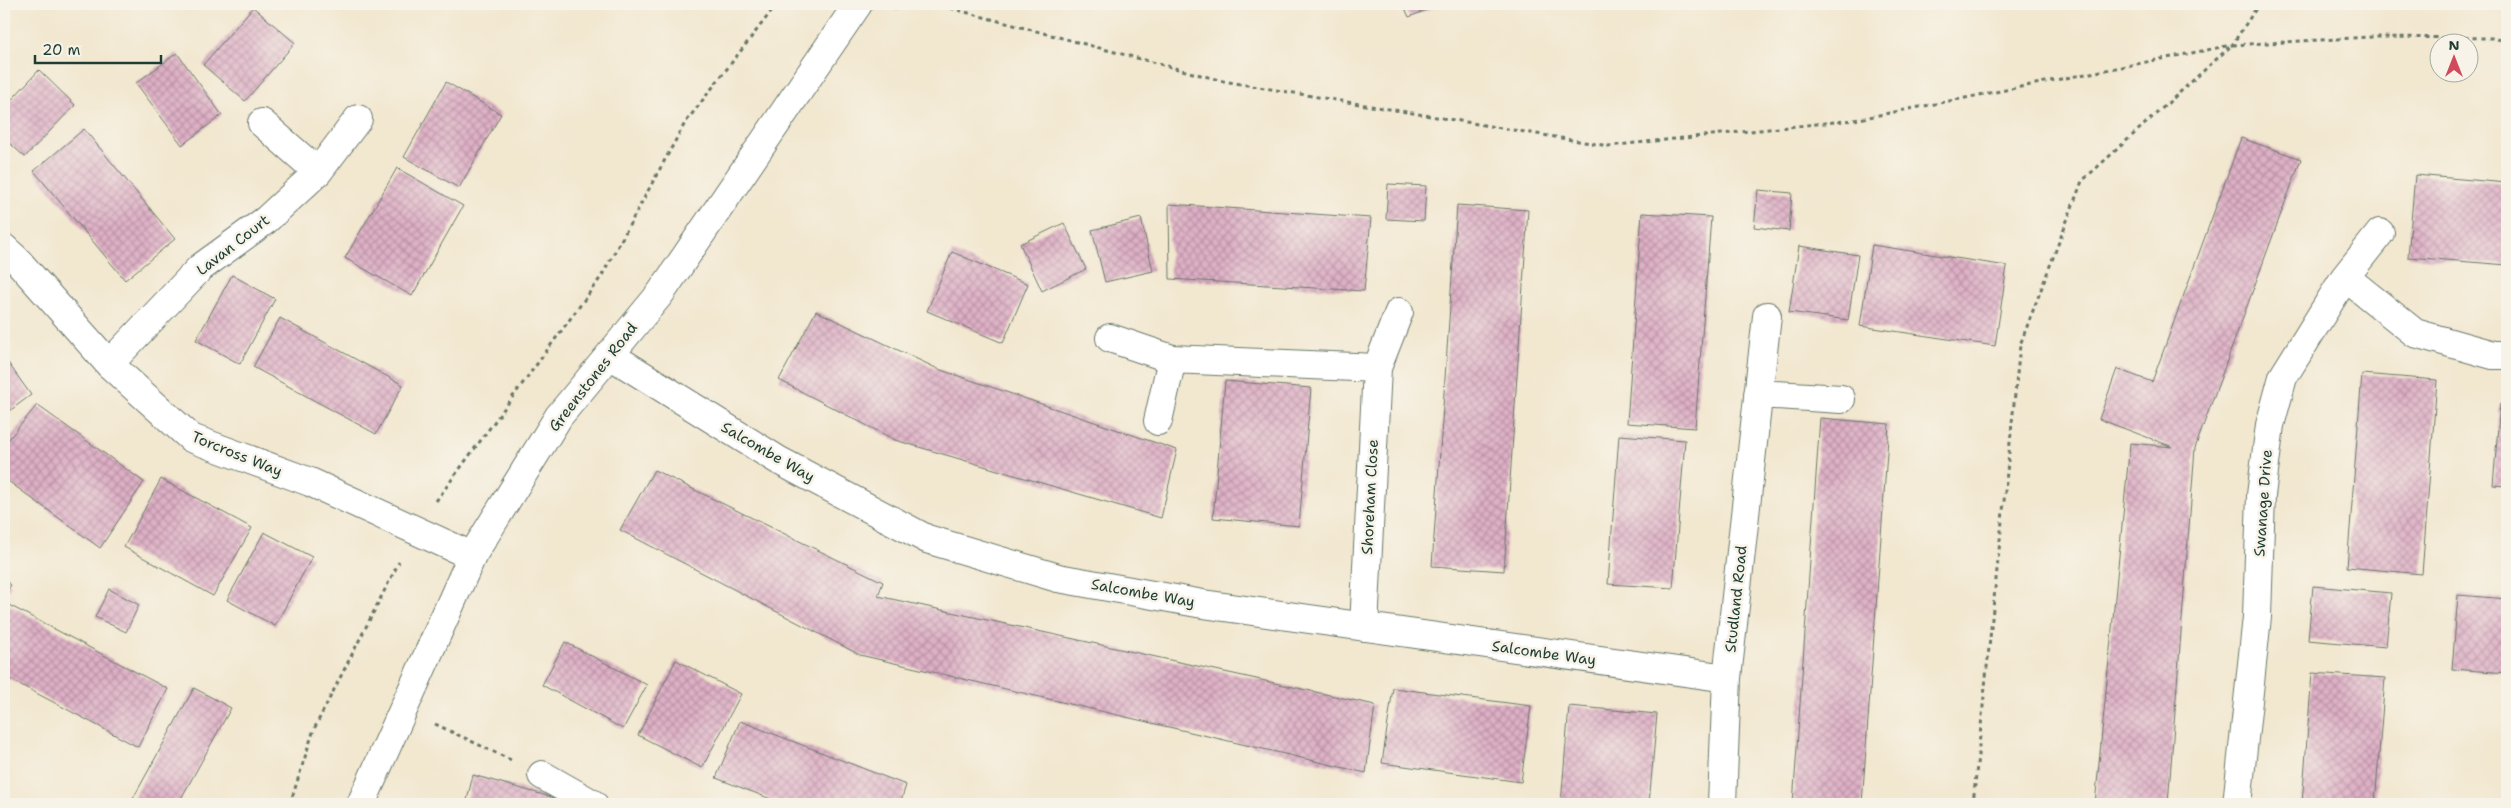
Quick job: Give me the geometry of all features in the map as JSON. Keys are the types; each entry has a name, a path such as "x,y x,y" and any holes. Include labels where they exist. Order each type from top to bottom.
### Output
{"street":[{"name":"Greenstones Road","path":"361,804 472,556 559,416 660,294 858,4"},
{"name":"Lavan Court","path":"109,364 200,268 266,220 318,172 358,119"},
{"path":"262,124 318,172"},
{"name":"Swanage Drive","path":"2237,804 2257,617 2261,495 2270,425 2283,377 2344,277 2380,233"},
{"name":"Torcross Way","path":"4,248 16,259 109,364 191,438 310,482 472,556"},
{"path":"2344,277 2415,334 2493,355 2507,355"},
{"name":"Shoreham Close","path":"1364,627 1378,368 1399,312"},
{"name":"Studland Road","path":"1722,804 1727,678 1767,316"},
{"path":"1110,338 1172,360 1378,368"},
{"name":"Salcombe Way","path":"610,355 778,460 927,539 1058,578 1202,604 1727,678"},
{"path":"1158,421 1172,360"},
{"path":"1758,394 1841,399"},
{"path":"542,775 593,804"}],"path":[{"path":"290,804 314,729 415,530 600,277 685,124 777,4"},
{"path":"935,4 1223,81 1608,146 1854,120 2232,46 2372,37 2492,38 2507,41"},
{"path":"1973,804 2020,346 2082,181 2232,46 2259,4"},
{"path":"403,710 542,775"}],"building":[{"path":"1403,4 1442,4 1409,17"},
{"path":"253,7 295,43 245,101 203,65"},
{"path":"177,53 222,115 182,145 136,83"},
{"path":"39,70 75,105 25,157 4,138 4,108"},
{"path":"446,82 501,114 459,188 404,157"},
{"path":"84,129 175,239 125,280 34,171"},
{"path":"2241,138 2301,159 2195,448 2168,804 2095,804 2130,443 2173,447 2099,419 2117,369 2152,382"},
{"path":"397,168 463,206 412,296 345,258"},
{"path":"2415,175 2507,183 2507,265 2408,257"},
{"path":"1388,184 1426,186 1424,221 1386,219"},
{"path":"1758,190 1792,193 1789,231 1754,227"},
{"path":"1169,204 1371,218 1364,291 1170,279"},
{"path":"1457,205 1528,210 1504,571 1432,566"},
{"path":"1642,213 1711,217 1695,428 1627,423"},
{"path":"1141,218 1153,271 1105,282 1092,230"},
{"path":"1064,223 1086,269 1042,291 1020,244"},
{"path":"1872,245 2007,266 1995,346 1860,326"},
{"path":"1799,246 1858,255 1848,320 1789,312"},
{"path":"952,252 1028,284 1003,343 927,311"},
{"path":"232,275 275,299 240,364 196,340"},
{"path":"816,311 938,369 1177,450 1161,518 895,440 779,380"},
{"path":"280,318 403,385 376,434 253,367"},
{"path":"4,357 31,395 4,415"},
{"path":"2362,374 2437,380 2422,574 2347,567"},
{"path":"1225,381 1311,388 1299,526 1213,518"},
{"path":"2500,404 2507,405 2507,486 2493,485"},
{"path":"37,405 144,482 100,548 4,478 4,445"},
{"path":"1820,418 1889,424 1862,804 1793,804"},
{"path":"1619,435 1685,440 1673,588 1608,584"},
{"path":"654,470 883,582 878,596 1375,705 1366,773 860,655 620,530"},
{"path":"161,479 252,528 213,596 124,547"},
{"path":"264,532 312,557 275,626 227,600"},
{"path":"4,580 11,585 4,595"},
{"path":"2313,586 2391,593 2386,647 2308,640"},
{"path":"109,589 139,605 126,632 95,617"},
{"path":"2458,595 2507,599 2507,673 2452,669"},
{"path":"9,605 168,689 138,747 4,676 4,615"},
{"path":"565,642 647,685 623,729 542,685"},
{"path":"676,660 741,694 702,768 638,735"},
{"path":"2312,673 2385,678 2375,804 2302,804"},
{"path":"194,688 231,708 178,804 130,804"},
{"path":"1393,688 1531,706 1521,782 1382,763"},
{"path":"1569,706 1657,714 1649,804 1561,804"},
{"path":"740,721 906,785 900,804 784,804 716,778"},
{"path":"473,775 558,799 557,804 466,804"}]}
